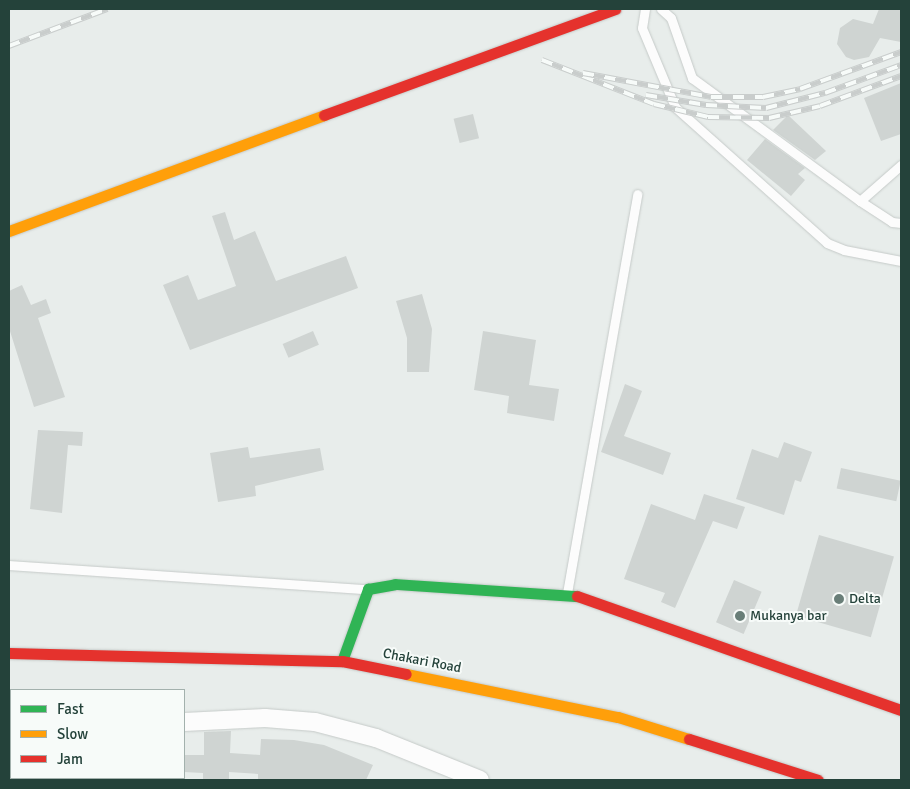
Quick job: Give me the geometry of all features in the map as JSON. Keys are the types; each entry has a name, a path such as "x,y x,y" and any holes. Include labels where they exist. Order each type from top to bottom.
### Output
{"street":[{"path":"9,231 615,9"},
{"path":"342,661 356,610 368,589 395,584 567,593 901,710"},
{"name":"Chakari Road","path":"9,653 342,661 618,717 818,780"},
{"path":"185,722 265,718 315,722 376,738 480,780"}],"lane":[{"path":"645,9 642,28 675,107 827,243 844,250 901,261"},
{"path":"661,9 671,18 692,78 860,201 901,223"},
{"path":"860,201 901,165"},
{"path":"567,593 637,194"},
{"path":"9,565 368,589"}],"building":[{"path":"879,9 901,9 901,42 880,38 869,57 854,60 846,57 837,44 840,28 853,19 873,24"},
{"path":"901,83 901,134 881,141 864,98"},
{"path":"473,114 479,138 460,143 454,119"},
{"path":"788,115 826,151 815,160 773,130"},
{"path":"765,139 805,168 798,174 805,180 791,196 747,160"},
{"path":"225,212 234,240 255,231 276,281 346,256 358,288 190,350 163,285 188,275 198,300 236,286 212,216"},
{"path":"22,285 31,305 46,299 51,313 38,318 65,397 34,407 9,328 9,291"},
{"path":"422,294 432,329 429,372 407,372 407,338 396,301"},
{"path":"313,331 319,345 288,358 283,344"},
{"path":"483,331 536,340 529,385 559,389 554,421 507,413 509,396 474,390"},
{"path":"625,384 642,391 624,436 671,453 663,475 601,452"},
{"path":"38,430 83,432 82,446 68,445 62,513 30,509"},
{"path":"784,442 812,452 801,482 795,480 784,515 736,499 752,449 778,458"},
{"path":"248,447 250,458 320,448 324,470 255,486 256,496 218,502 210,453"},
{"path":"841,468 901,481 896,501 837,489"},
{"path":"704,494 745,507 737,529 713,521 675,608 661,602 665,593 624,579 651,504 695,520"},
{"path":"819,535 894,556 871,637 796,616"},
{"path":"734,580 762,592 744,634 716,622"},
{"path":"231,731 230,753 260,755 261,739 294,740 324,745 373,765 366,780 258,780 258,774 229,772 229,780 203,779 203,773 185,772 185,755 204,755 204,732"}],"railway":[{"path":"9,46 107,9"},
{"path":"583,73 711,97 763,97 800,89 901,52"},
{"path":"542,60 654,104 708,117 769,118 820,106 901,76"},
{"path":"646,95 706,105 766,108 825,93 901,65"}],"traffic: fast":[{"path":"342,661 368,589 395,584 577,596"}],"traffic: slow":[{"path":"9,231 324,115"},
{"path":"406,674 618,717 689,739"}],"traffic: jam":[{"path":"324,115 615,9"},
{"path":"577,596 901,710"},
{"path":"9,653 342,661 406,674"},
{"path":"689,739 818,780"}],"place":[{"name":"Delta","path":"839,599"},
{"name":"Mukanya bar","path":"740,616"}]}
